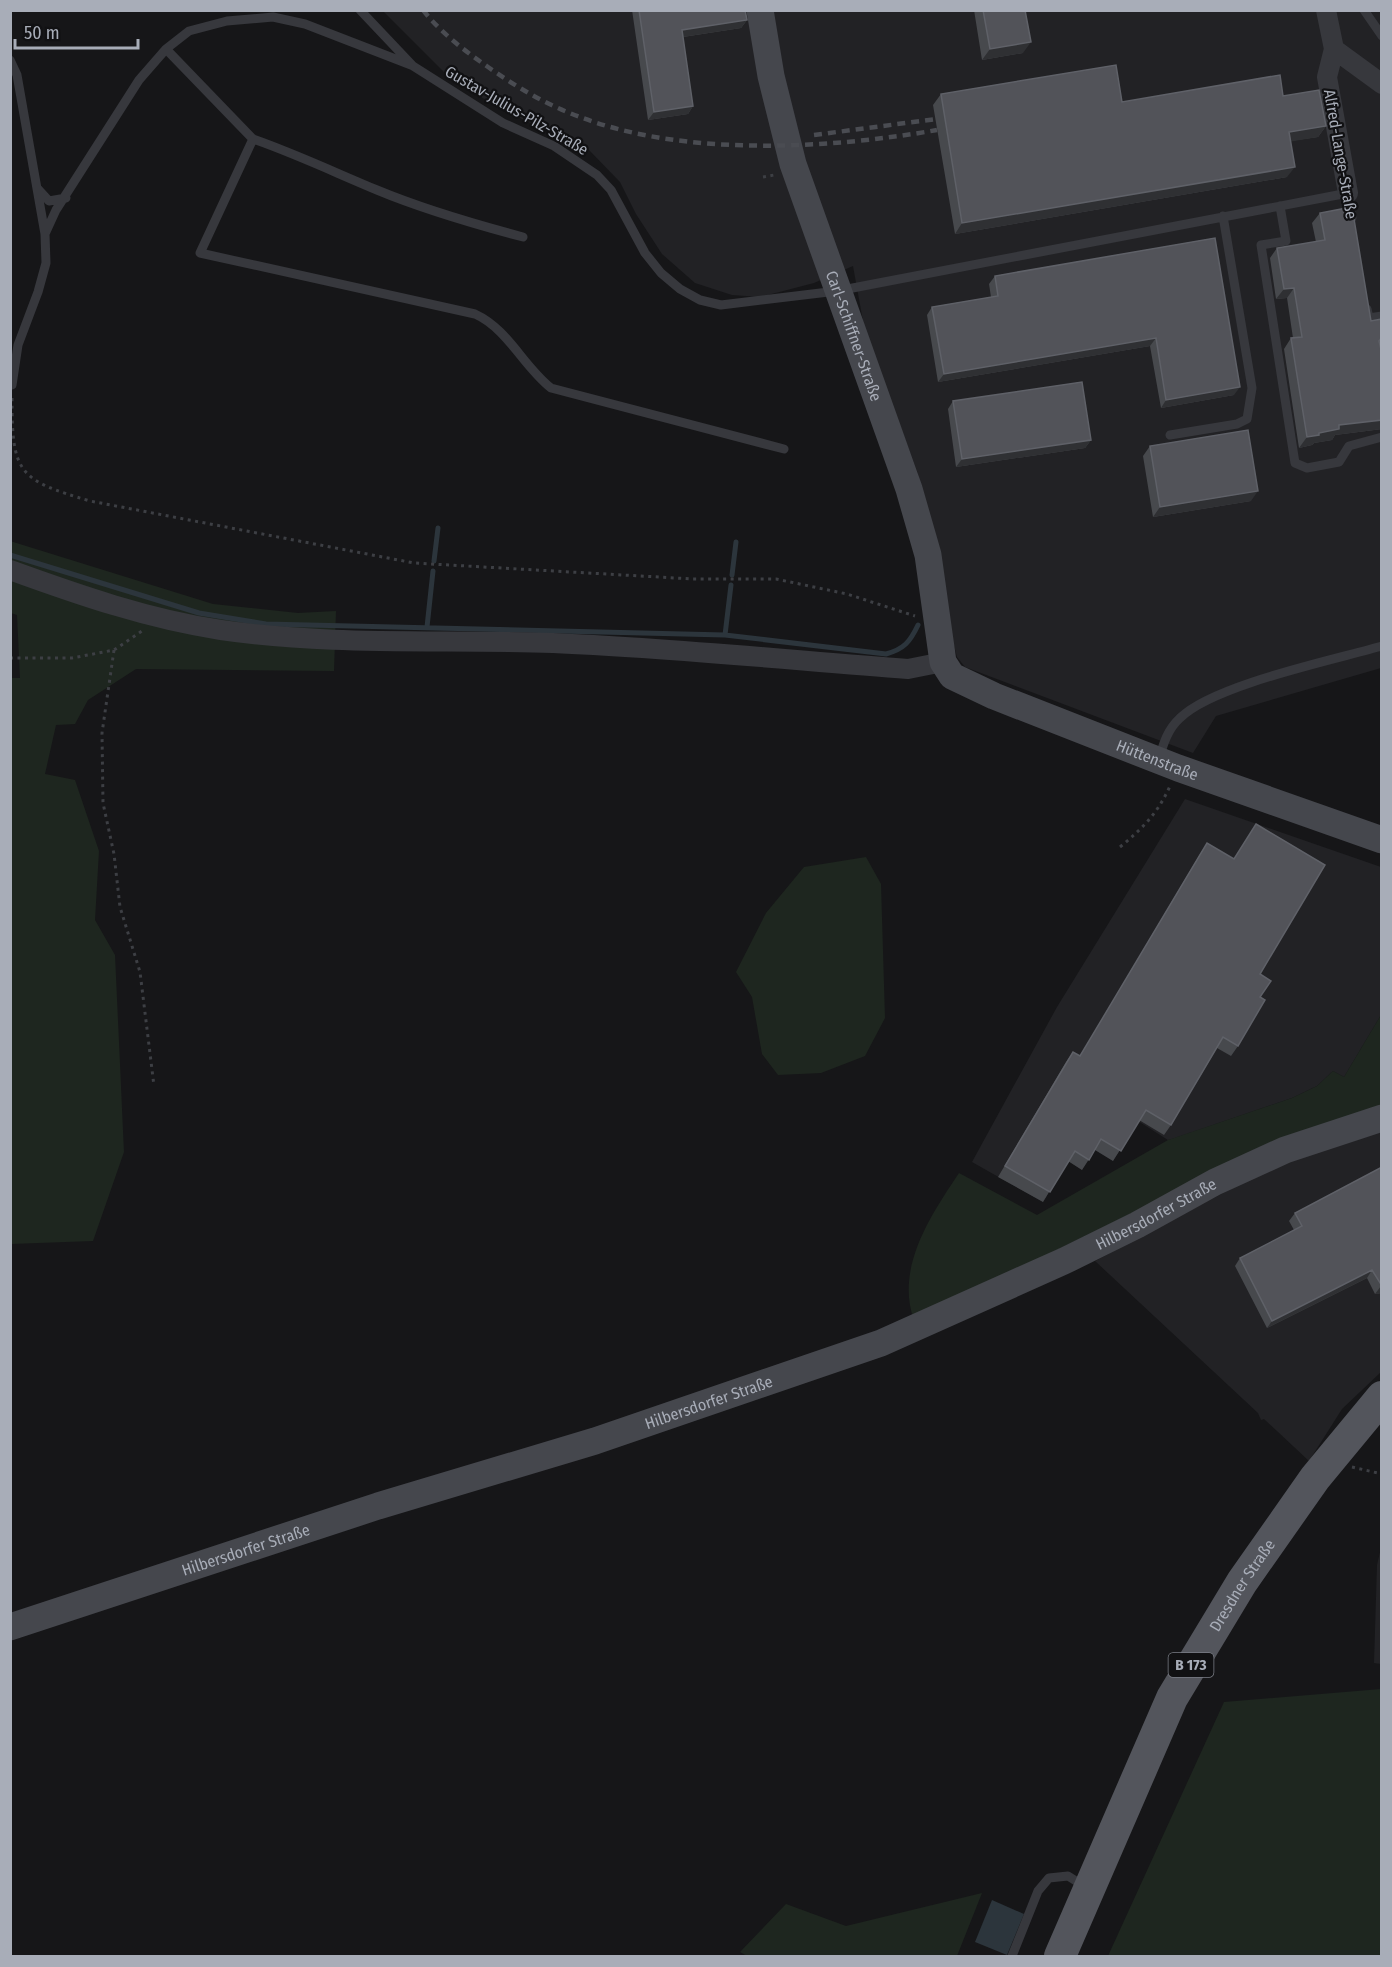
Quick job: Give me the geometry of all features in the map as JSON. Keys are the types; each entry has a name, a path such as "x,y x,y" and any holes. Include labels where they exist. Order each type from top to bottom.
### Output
{"main road":[{"name":"Carl-Schiffner-Straße","path":"760,10 771,76 786,138 837,291 909,489 928,555 944,662"},
{"name":"Hüttenstraße","path":"944,662 952,676 974,687 1168,764 1382,840"},
{"name":"Hilbersdorfer Straße","path":"10,1627 378,1506 595,1441 881,1343 1064,1261 1137,1225 1215,1182 1285,1150 1382,1118"},
{"name":"Dresdner Straße","path":"1060,1956 1172,1698 1242,1582 1315,1478 1382,1397"}],"street":[{"name":"Alfred-Lange-Straße","path":"1326,10 1334,49 1327,77 1348,193"},
{"path":"1334,49 1382,84"},
{"path":"10,570 101,603 220,630 333,640 554,644 908,669 944,662"}],"lane":[{"name":"Gustav-Julius-Pilz-Straße","path":"360,10 413,66 503,123 554,146 597,175 612,190 645,253 674,284 700,300 721,305 742,305 837,291 1348,193"},
{"path":"1364,10 1382,36"},
{"path":"45,234 139,80 166,50 189,31 227,21 273,17 305,24 413,66"},
{"path":"166,50 253,139 294,153 378,191 467,222 523,237"},
{"path":"10,60 17,75 38,189 45,234 46,263 38,292 18,345 12,385"},
{"path":"10,102 21,99"},
{"path":"253,139 200,253 475,314 491,321 540,380 551,388 784,449"},
{"path":"38,189 49,201 66,198"},
{"name":"Alfred-Lange-Straße","path":"1348,193 1353,224"},
{"path":"1280,206 1286,241 1262,245 1295,463 1307,468 1340,462 1348,446 1382,437"},
{"path":"1170,435 1238,424 1247,419 1252,388 1223,216"},
{"path":"1365,298 1369,318 1382,316"},
{"path":"1168,764 1170,728 1198,703 1240,687 1382,646"},
{"path":"1012,1956 1038,1891 1049,1878 1068,1876 1089,1889"}],"path":[{"path":"12,400 13,445 24,472 42,486 110,506 179,517 414,563 693,579 776,579 847,594 916,616 938,614"},
{"path":"10,658 72,658 114,650 160,618"},
{"path":"114,650 102,733 103,803 114,854 120,907 140,972 154,1086"},
{"path":"1120,847 1146,826 1162,804 1168,764"}],"shaded area":[{"path":"383,11 1381,11 1381,668 1216,716 1193,753 965,667 957,657 953,642 940,553 917,471 865,332 853,266 814,283 760,297 732,295 695,283 662,254 636,214 620,182 589,150 498,108 446,74"},
{"path":"10,541 213,604 298,613 336,611 334,671 136,669 88,700 75,724 56,725 45,774 75,780 99,851 95,920 115,955 124,1152 93,1241 11,1244 10,678 20,678 17,615 11,613"},
{"path":"1185,799 1381,867 1381,1015 1344,1077 1333,1071 1317,1086 1292,1098 1168,1140 1138,1121 1113,1161 1094,1149 1082,1170 1068,1161 1043,1202 972,1162 1057,1007"},
{"path":"866,857 881,884 885,1018 865,1056 821,1073 778,1075 762,1054 752,997 736,972 766,913 804,867"},
{"path":"1381,1015 1381,1107 1161,1199 914,1320 909,1300 909,1281 913,1262 927,1224 959,1173 1037,1215 1168,1140 1292,1098 1317,1086 1333,1071 1344,1077"},
{"path":"1381,1125 1381,1372 1342,1409 1309,1461 1264,1419 1261,1420 1258,1413 1095,1261 1276,1165"},
{"path":"1381,1548 1382,1664 1374,1663 1377,1565"},
{"path":"1381,1689 1381,1956 1108,1956 1224,1702"},
{"path":"982,1893 957,1956 747,1956 740,1952 786,1904 846,1926"},
{"path":"992,1900 1024,1914 1007,1955 975,1942"}],"building":[{"path":"639,10 745,10 747,20 682,30 693,106 654,112"},
{"path":"983,10 1025,10 1031,42 990,49"},
{"path":"1116,65 1122,102 1280,75 1283,96 1319,90 1326,126 1289,132 1295,167 962,223 941,94"},
{"path":"1352,207 1371,321 1382,319 1382,337 1379,341 1382,354 1382,420 1339,425 1339,429 1307,437 1291,338 1302,337 1294,288 1284,289 1277,248 1325,240 1320,213"},
{"path":"1215,238 1240,387 1166,400 1156,338 944,374 932,307 998,296 995,276"},
{"path":"1082,382 1091,440 962,459 953,401"},
{"path":"1248,430 1258,491 1160,507 1150,446"},
{"path":"1256,824 1325,865 1260,974 1271,981 1260,997 1265,1000 1238,1046 1223,1037 1171,1125 1146,1110 1121,1151 1101,1139 1089,1160 1075,1151 1050,1192 1005,1166 1073,1052 1080,1056 1207,843 1234,859"},
{"path":"1382,1167 1382,1286 1372,1270 1272,1321 1240,1258 1302,1226 1295,1213"}],"waterway":[{"path":"434,561 438,528"},
{"path":"732,575 736,542"},
{"path":"10,555 199,613 266,624 725,635 886,654 906,644 918,625"},
{"path":"427,627 433,571"},
{"path":"725,635 731,585"}],"railway":[{"path":"423,10 445,34 462,48 522,89 580,117 621,130 665,139 757,146 850,142 937,130"},
{"path":"814,135 936,119"}]}
